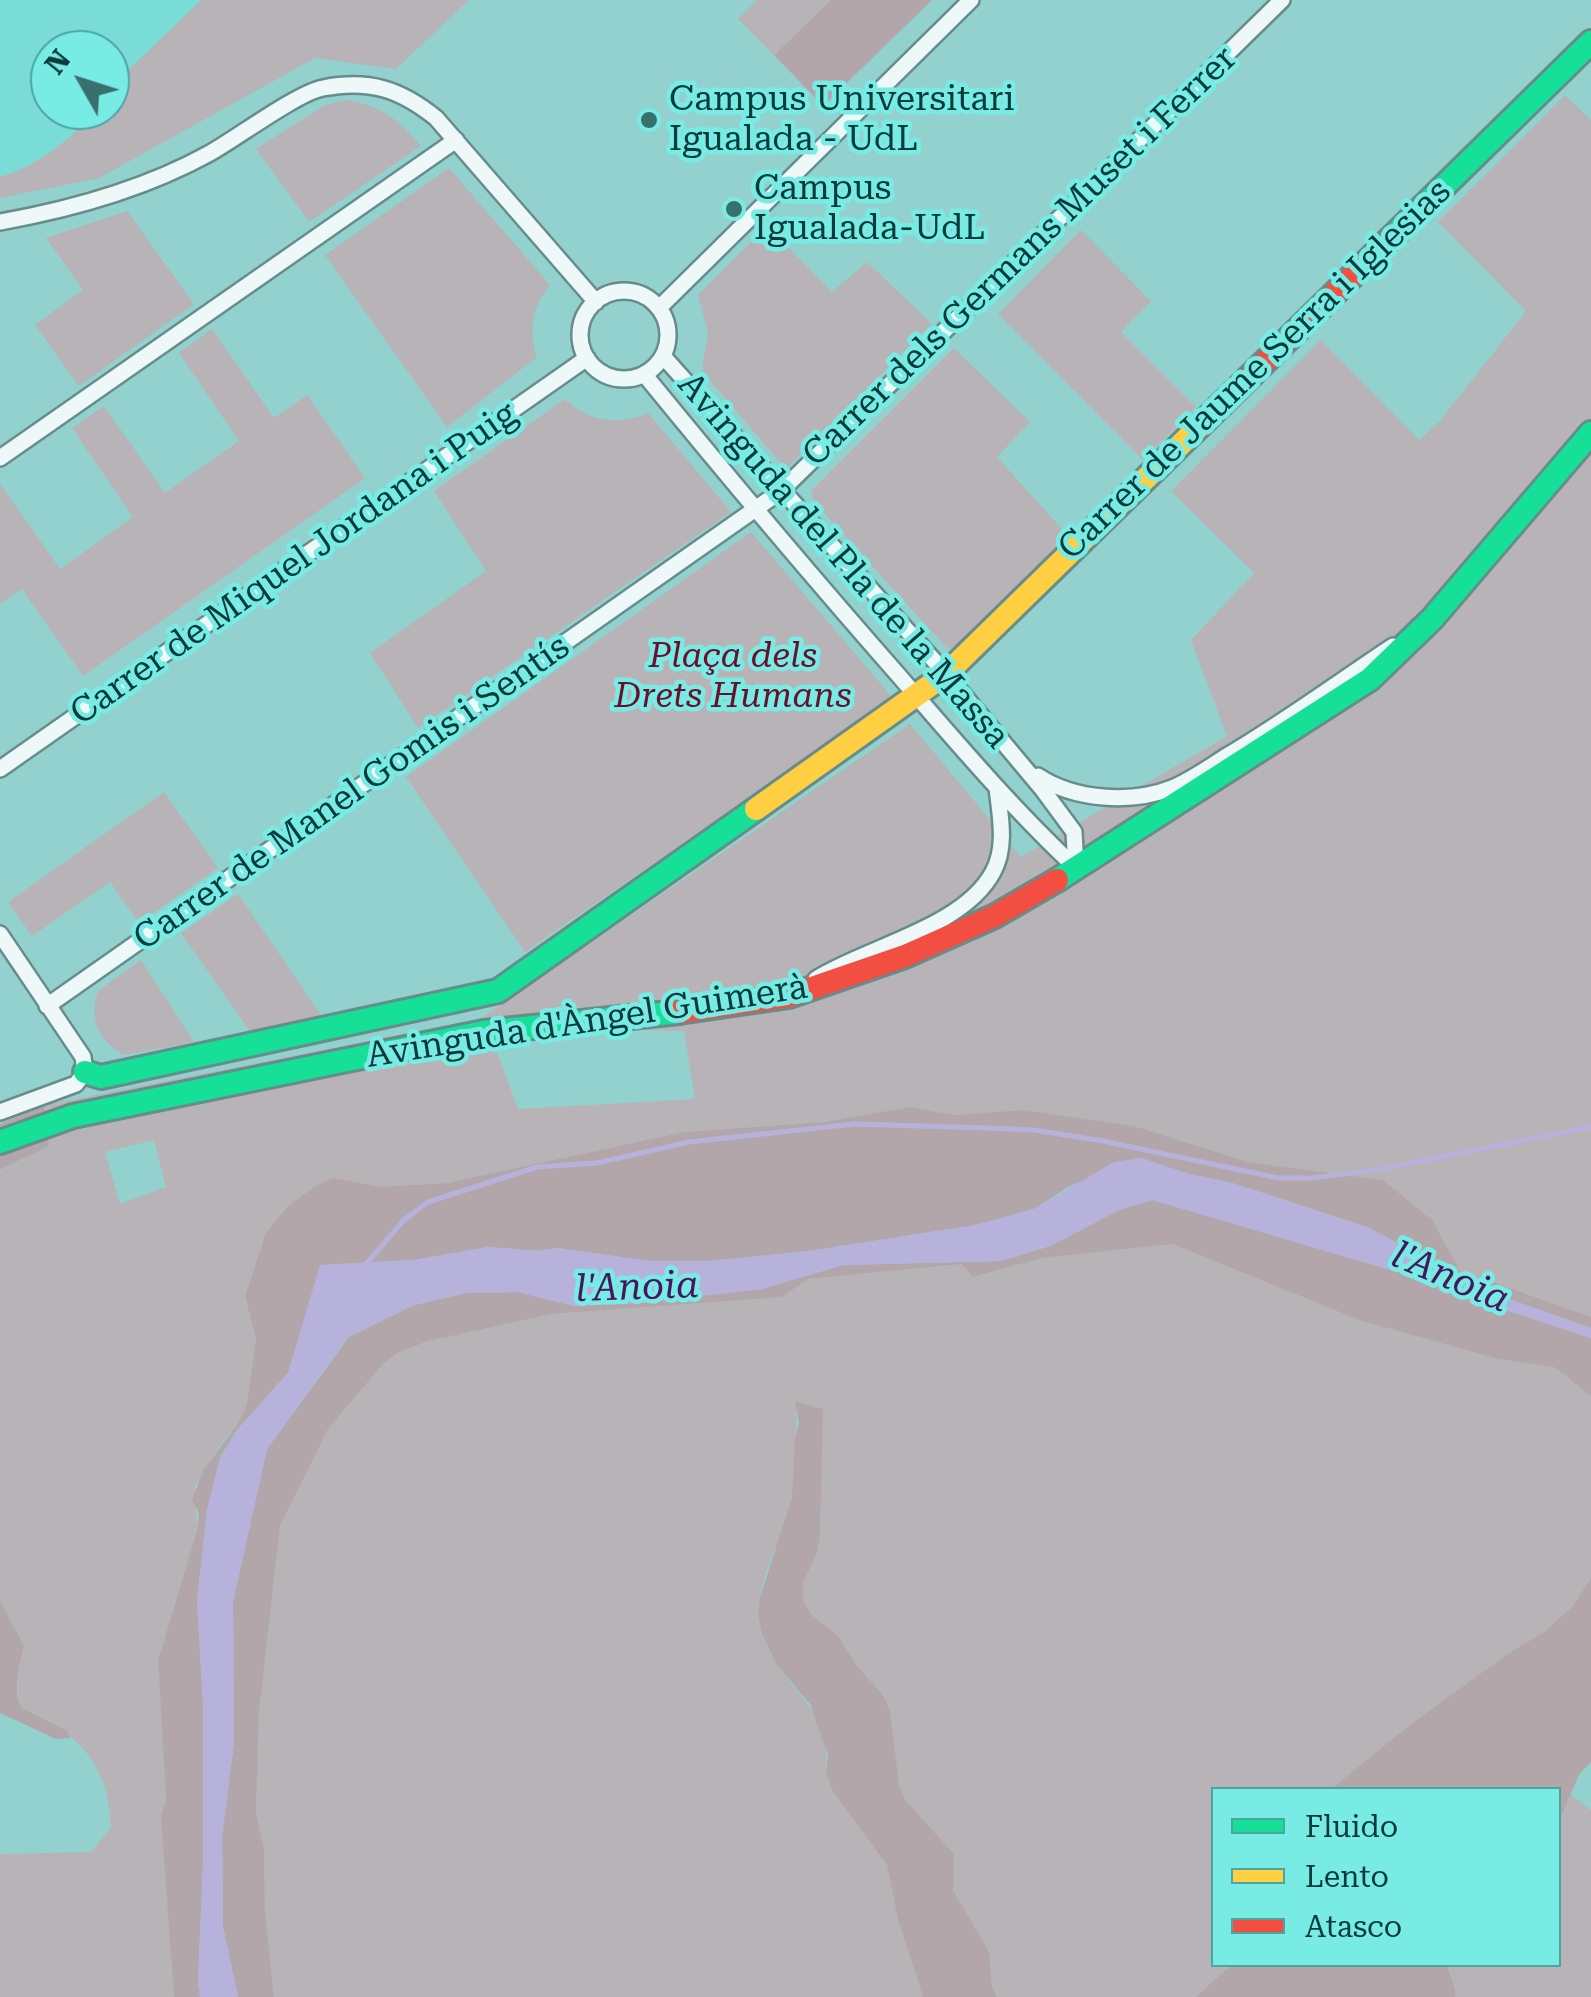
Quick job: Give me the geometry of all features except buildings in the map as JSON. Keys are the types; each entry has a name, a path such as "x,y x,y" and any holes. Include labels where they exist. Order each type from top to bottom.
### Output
{"street":[{"path":"659,308 971,0"},
{"name":"Carrer dels Germans Muset i Ferrer","path":"756,512 1282,0"},
{"name":"Carrer de Jaume Serra i Iglesias","path":"85,1072 100,1077 498,991 946,674 1591,42"},
{"path":"0,222 85,204 152,180 208,154 319,88 371,84 414,100 436,118 596,302"},
{"path":"0,458 456,140"},
{"path":"629,291 646,296 659,308 668,331 663,356 644,374 626,379 596,368 582,344 581,328 596,302 611,293 629,291"},
{"name":"Avinguda del Pla de la Massa","path":"663,356 946,674 1022,766 1074,832 1076,868"},
{"name":"Carrer de Miquel Jordana i Puig","path":"0,769 588,358"},
{"name":"Avinguda del Pla de la Massa","path":"644,374 756,512 916,696 997,788 1076,868"},
{"name":"Avinguda d'Àngel Guimerà","path":"0,1142 74,1116 484,1032 741,1005 789,996 905,956 995,916 1370,679 1432,619 1591,432"},
{"name":"Carrer de Manel Gomis i Sentís","path":"47,1006 756,512"},
{"name":"Avinguda del Pla de la Massa","path":"1022,766 1056,788 1093,796 1150,794 1172,788 1257,738 1432,619"},
{"name":"Avinguda del Pla de la Massa","path":"789,996 836,966 888,947 971,900 994,871 1002,835 997,788"},
{"path":"0,934 82,1056 85,1072 76,1084 0,1112"}],"shaded area":[{"path":"0,0 201,0 130,71 130,30 30,30 30,130 80,130 24,170 0,177"},
{"path":"831,0 932,0 823,106 774,55"},
{"path":"44,1105 49,1146 0,1170 0,1124"},
{"path":"910,1107 954,1115 1023,1110 1134,1126 1248,1162 1383,1180 1433,1221 1459,1270 1591,1317 1591,1328 1492,1293 1367,1227 1141,1158 1068,1187 1034,1209 976,1225 809,1251 710,1261 649,1261 558,1248 537,1251 489,1247 414,1260 321,1265 288,1373 236,1431 220,1458 207,1510 197,1601 203,1702 200,1997 174,1997 161,1817 166,1800 158,1660 197,1530 199,1513 192,1500 203,1471 241,1419 247,1403 256,1339 245,1296 266,1233 288,1206 333,1178 381,1187 447,1183 684,1132 824,1122"},
{"path":"1153,1200 1445,1286 1469,1298 1591,1338 1591,1396 1554,1367 1498,1359 1359,1320 1173,1244 1042,1258 973,1277 962,1264 808,1279 782,1297 552,1314 428,1341 397,1353 382,1365 328,1429 280,1526 259,1712 256,1813 264,1849 265,1912 274,1997 238,1997 223,1927 222,1836 234,1742 233,1601 267,1449 349,1337 414,1305 466,1293 518,1292 574,1306 761,1289 843,1265 1001,1261 1050,1246 1121,1209"},
{"path":"795,1401 823,1409 820,1537 803,1583 803,1601 813,1616 837,1635 883,1695 890,1711 899,1786 906,1801 954,1854 953,1890 989,1952 992,1987 997,1997 923,1997 898,1920 887,1865 832,1790 826,1773 828,1755 810,1704 776,1664 762,1634 760,1597 792,1498 799,1423"},
{"path":"1591,1578 1591,1762 1580,1773 1561,1816 1561,1787 1333,1787 1411,1724 1544,1632 1572,1607"},
{"path":"0,1601 24,1645 17,1684 21,1707 67,1731 70,1738 56,1739 0,1713"},
{"path":"1229,1967 1448,1967 1455,1989 1455,1997 1196,1997"}],"green space":[{"path":"201,0 469,0 396,69 315,58 99,178 0,198 0,177 52,151 77,130 130,130 130,68"},
{"path":"757,0 831,0 774,55 738,19"},
{"path":"1565,95 1591,120 1591,1317 1459,1270 1433,1221 1383,1180 1248,1162 1134,1126 1023,1110 954,1115 910,1107 824,1122 684,1132 447,1183 381,1187 255,1265 245,1296 256,1339 247,1403 241,1419 195,1486 197,1530 158,1659 166,1800 162,1817 174,1997 0,1997 0,1854 91,1852 111,1828 104,1785 87,1753 59,1728 21,1707 17,1684 24,1644 0,1601 0,1171 49,1146 44,1105 480,1019 910,724 1021,857 1227,736 1191,640 1254,573 1171,491 1321,340 1419,440 1440,421 1526,311 1438,222","holes":["608,1029 684,1031 695,1099 518,1109 493,1042","154,1140 166,1187 120,1204 105,1152"]},
{"path":"346,100 388,115 421,146 309,222 256,149 325,105"},
{"path":"449,168 550,285 533,319 537,357 447,427 325,255"},
{"path":"127,211 194,304 79,386 35,325 83,290 46,238"},
{"path":"767,226 832,292 867,262 932,324 786,469 702,371 708,332 698,295"},
{"path":"1081,230 1151,301 1121,332 1196,407 1143,460 998,314"},
{"path":"212,329 274,418 307,395 365,478 83,676 22,589 0,604 0,484 60,569 133,517 72,428 104,406 165,493 239,441 179,353"},
{"path":"954,348 1030,422 997,457 1069,537 952,649 946,647 815,503 811,491"},
{"path":"565,399 584,413 604,420 626,420 648,413 731,512 418,728 370,653 486,571 434,491"},
{"name":"Plaça dels Drets Humans","path":"751,532 893,698 525,952 406,777"},
{"path":"164,792 218,868 139,923 110,882 32,936 8,902"},
{"path":"238,894 321,1015 250,1031 181,933"},
{"path":"141,960 194,1042 124,1055 102,1036 94,1011 98,991"},
{"path":"1174,1244 1359,1320 1498,1359 1554,1367 1591,1396 1591,1578 1572,1607 1544,1632 1411,1724 1333,1787 1211,1787 1211,1967 1229,1967 1196,1997 997,1997 992,1987 989,1952 953,1890 954,1854 906,1801 899,1786 883,1695 837,1635 813,1616 803,1601 803,1583 820,1537 823,1410 796,1401 792,1499 760,1597 762,1631 779,1667 821,1729 826,1773 887,1865 898,1920 923,1997 274,1997 265,1912 264,1849 256,1813 259,1712 280,1526 328,1429 382,1365 397,1353 428,1341 553,1314 781,1297 808,1279 963,1264 974,1277 1042,1258"},
{"path":"1571,1795 1591,1810 1591,1997 1455,1997 1448,1967 1561,1967 1561,1817"}],"water":[{"name":"l'Anoia","path":"1141,1158 1367,1227 1492,1293 1591,1328 1591,1338 1469,1298 1445,1286 1153,1200 1121,1209 1050,1246 1001,1261 843,1265 762,1289 644,1303 574,1306 518,1292 466,1293 411,1306 348,1337 267,1449 233,1601 234,1742 222,1836 223,1927 238,1997 200,1997 203,1702 197,1601 207,1510 220,1458 236,1431 288,1373 320,1265 414,1260 489,1247 537,1251 558,1248 649,1261 710,1261 809,1251 976,1225 1034,1209 1114,1162"}],"waterway":[{"path":"365,1265 404,1220 428,1202 537,1167 597,1163 689,1142 854,1124 1034,1130 1278,1178 1312,1178 1376,1170 1591,1127"}],"traffic: fast":[{"path":"1386,243 1591,42"},
{"path":"1057,880 1370,679 1432,619 1591,433"},
{"path":"85,1072 101,1077 498,991 756,809"},
{"path":"0,1142 73,1116 484,1032 679,1012"}],"traffic: slow":[{"path":"756,809 946,674 1220,406"}],"traffic: jam":[{"path":"1220,406 1386,243"},
{"path":"679,1012 789,996 905,956 995,916 1057,880"}],"place":[{"name":"Campus Universitari Igualada - UdL","path":"649,120"},
{"name":"Campus Igualada-UdL","path":"734,209"}]}
